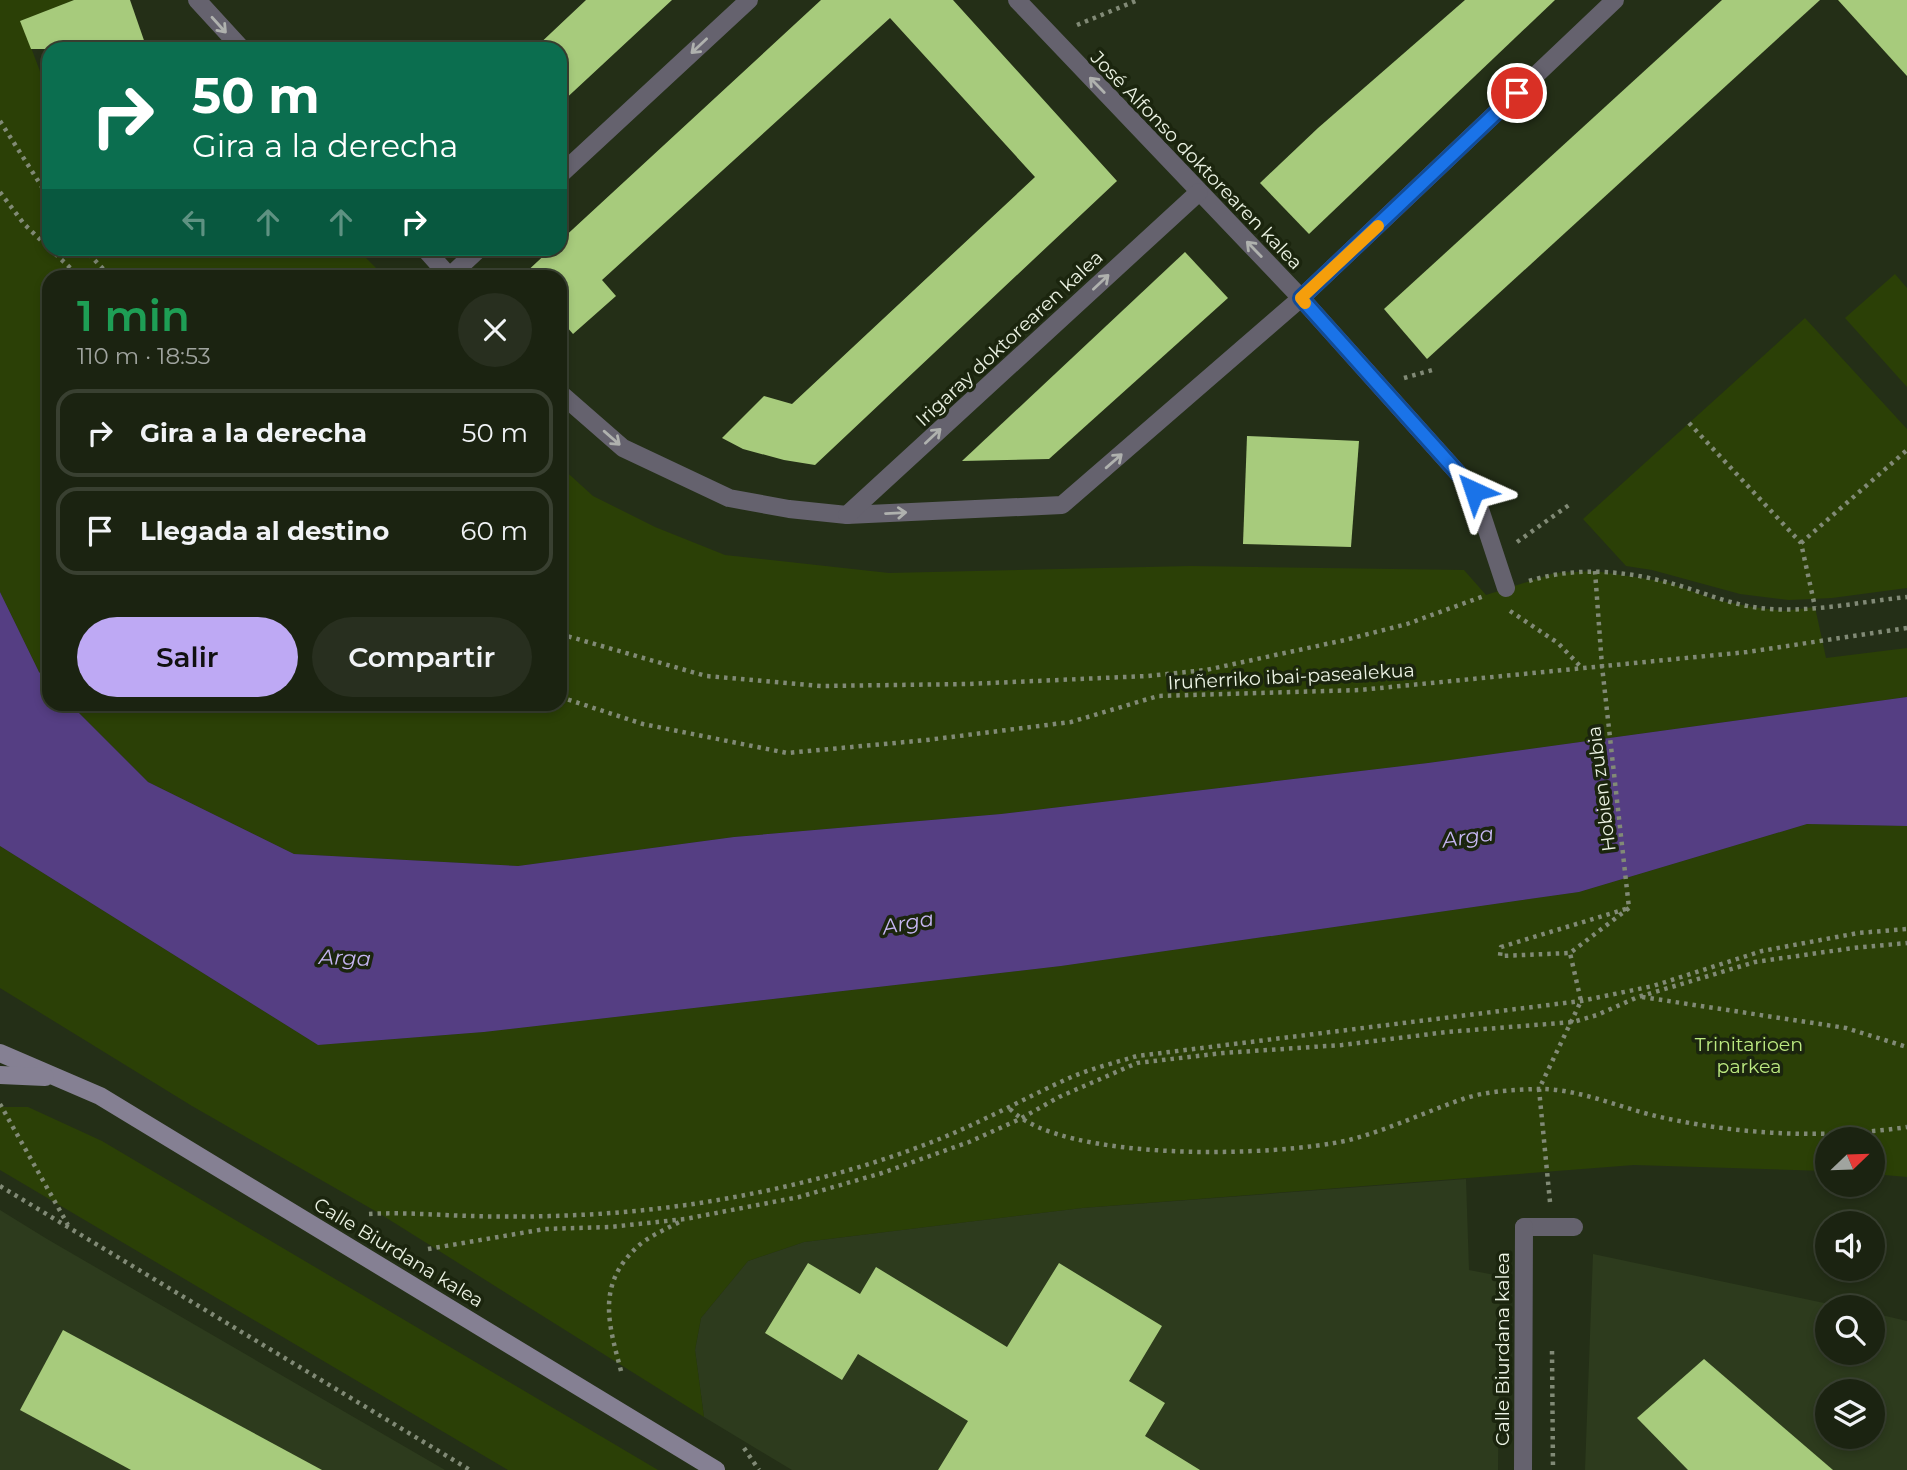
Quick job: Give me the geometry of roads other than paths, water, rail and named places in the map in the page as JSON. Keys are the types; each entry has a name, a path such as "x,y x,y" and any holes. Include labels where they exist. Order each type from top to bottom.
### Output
{"street":[{"path":"197,0 236,42"},
{"path":"567,169 749,0"},
{"name":"José Alfonso doktorearen kalea","path":"1017,0 1301,298 1474,491 1506,588"},
{"path":"567,399 623,448 729,498 789,509 847,515 1062,505 1301,298 1615,0"},
{"name":"Irigaray doktorearen kalea","path":"847,515 1199,192"},
{"path":"431,256 444,270"},
{"path":"457,270 472,256"},
{"name":"Calle Biurdana kalea","path":"0,1053 100,1096 716,1470"},
{"name":"Calle Biurdana kalea","path":"0,1075 56,1077"},
{"name":"Calle Biurdana kalea","path":"1522,1470 1524,1227 1574,1227"}],"water":[{"name":"Arga","path":"0,592 42,675 42,711 77,711 148,782 294,854 518,866 734,837 1001,814 1428,763 1907,697 1907,826 1807,824 1579,892 1061,966 484,1032 318,1045 0,846"}],"park label":[{"name":"Trinitarioen parkea","path":"1749,1055"}]}
